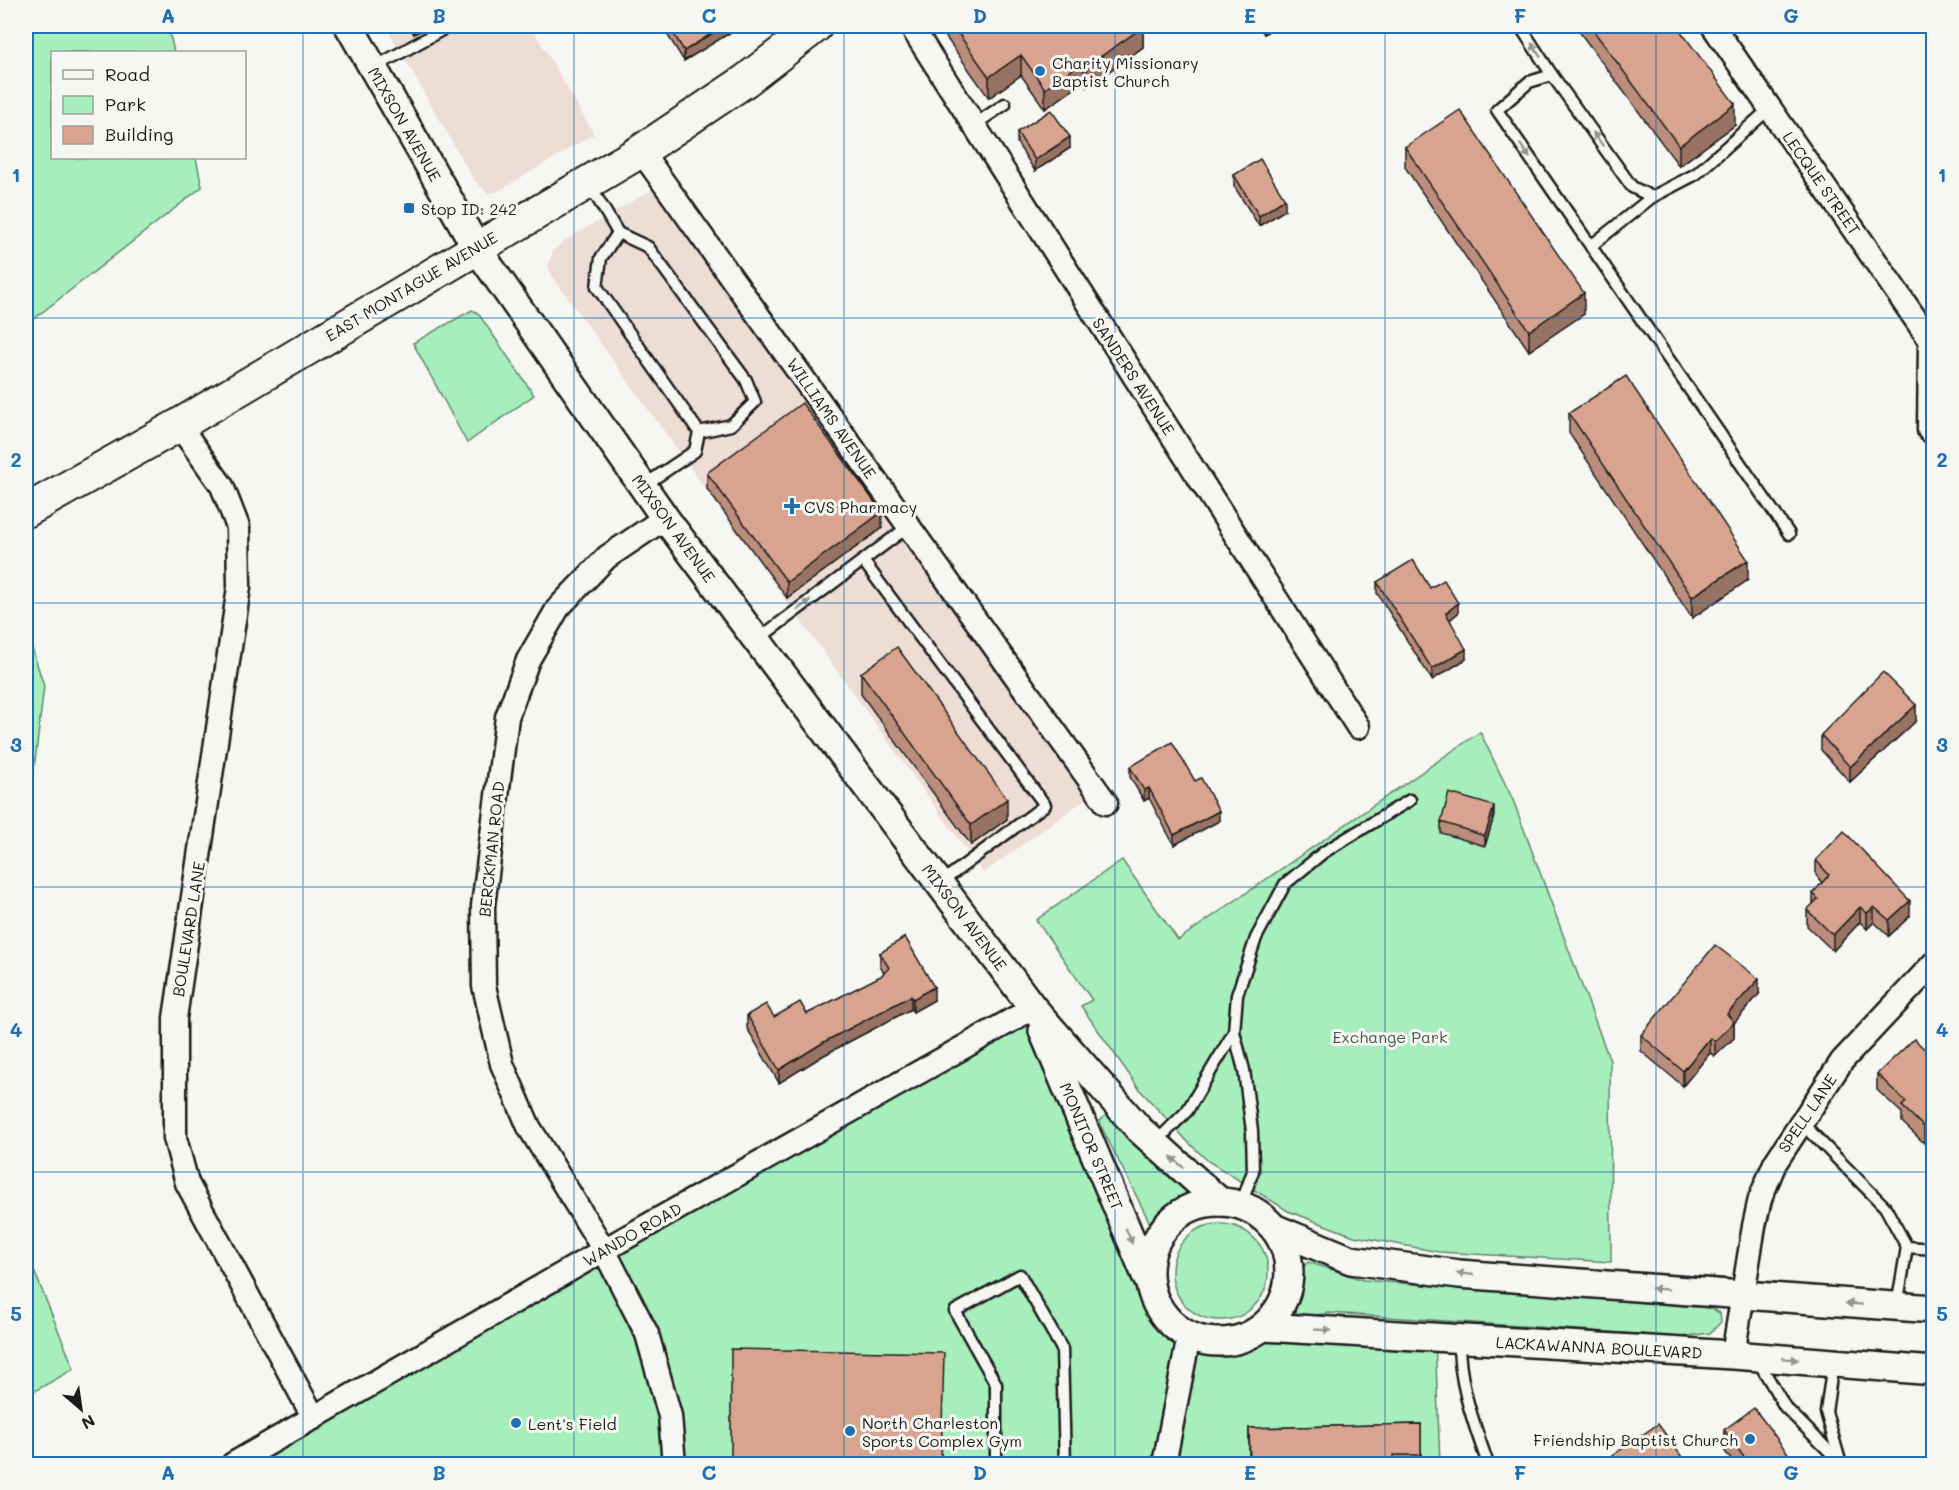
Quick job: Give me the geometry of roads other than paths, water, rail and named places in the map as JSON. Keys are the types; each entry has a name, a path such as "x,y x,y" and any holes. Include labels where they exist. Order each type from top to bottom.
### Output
{"main road":[{"name":"EAST MONTAGUE AVENUE","path":"26,511 179,425 641,151 745,81 816,26"}],"street":[{"name":"MIXSON AVENUE","path":"348,26 476,247 643,487 1033,1008"},
{"name":"SANDERS AVENUE","path":"911,26 1358,727"},
{"name":"LECQUE STREET","path":"1713,26 1932,339"},
{"name":"WILLIAMS AVENUE","path":"641,151 1106,803"},
{"path":"1929,430 1932,339"},
{"name":"BOULEVARD LANE","path":"179,425 222,486 238,527 239,587 175,1018 175,1138 187,1183 314,1418"},
{"name":"BERCKMAN ROAD","path":"665,518 607,557 574,591 558,608 528,660 507,717 483,906 484,986 502,1064 529,1126 604,1250 647,1334 670,1416 674,1464"},
{"name":"SPELL LANE","path":"1744,1356 1743,1295 1760,1199 1775,1163 1842,1061 1934,963"},
{"path":"1033,1008 1131,1120 1155,1144 1231,1203 1260,1215 1276,1229 1351,1260 1459,1274 1934,1310"},
{"name":"WANDO ROAD","path":"233,1464 604,1250 1033,1008"},
{"name":"MONITOR STREET","path":"1033,1008 1150,1285"},
{"path":"1231,1203 1200,1204 1181,1213 1165,1227 1154,1244 1149,1264 1150,1285 1157,1306 1170,1324 1188,1336 1207,1342 1228,1342 1247,1337 1264,1327 1278,1310 1288,1291 1290,1269 1286,1248 1276,1229"},
{"name":"LACKAWANNA BOULEVARD","path":"1264,1327 1744,1356 1934,1371"},
{"path":"1164,1464 1188,1336"}],"lane":[{"path":"372,68 449,26"},
{"path":"1520,26 1632,187 1652,197"},
{"path":"1552,75 1529,82 1497,111 1789,534"},
{"path":"974,124 1005,104"},
{"path":"1591,246 1652,197 1696,174 1770,108"},
{"path":"588,182 618,233 648,247 746,380 755,402 731,425 699,432"},
{"path":"618,233 602,258 597,287 699,432 695,451 643,487"},
{"path":"757,640 864,562 909,526"},
{"path":"864,562 1045,805 940,883"},
{"path":"1231,1203 1253,1170 1252,1131 1244,1070 1234,1032 1237,995 1256,938 1285,884 1324,852 1410,801"},
{"path":"1155,1144 1187,1111 1234,1032"},
{"path":"1800,1122 1885,1207 1907,1247 1897,1307"},
{"path":"1907,1247 1934,1249"},
{"path":"996,1464 996,1384 955,1311 1020,1275 1062,1349 1065,1464"},
{"path":"1459,1338 1459,1360 1472,1419 1488,1464"},
{"path":"1744,1356 1785,1407 1841,1463"},
{"path":"1833,1363 1826,1412 1841,1463"}],"place":[{"name":"Charity Missionary Baptist Church","path":"1040,71"},
{"name":"Stop ID: 242","path":"409,208"},
{"name":"CVS Pharmacy","path":"792,506"},
{"name":"Lent's Field","path":"516,1423"},
{"name":"North Charleston Sports Complex Gym","path":"850,1431"},
{"name":"Friendship Baptist Church","path":"1750,1439"}],"park label":[{"name":"Exchange Park","path":"1390,1036"}]}
